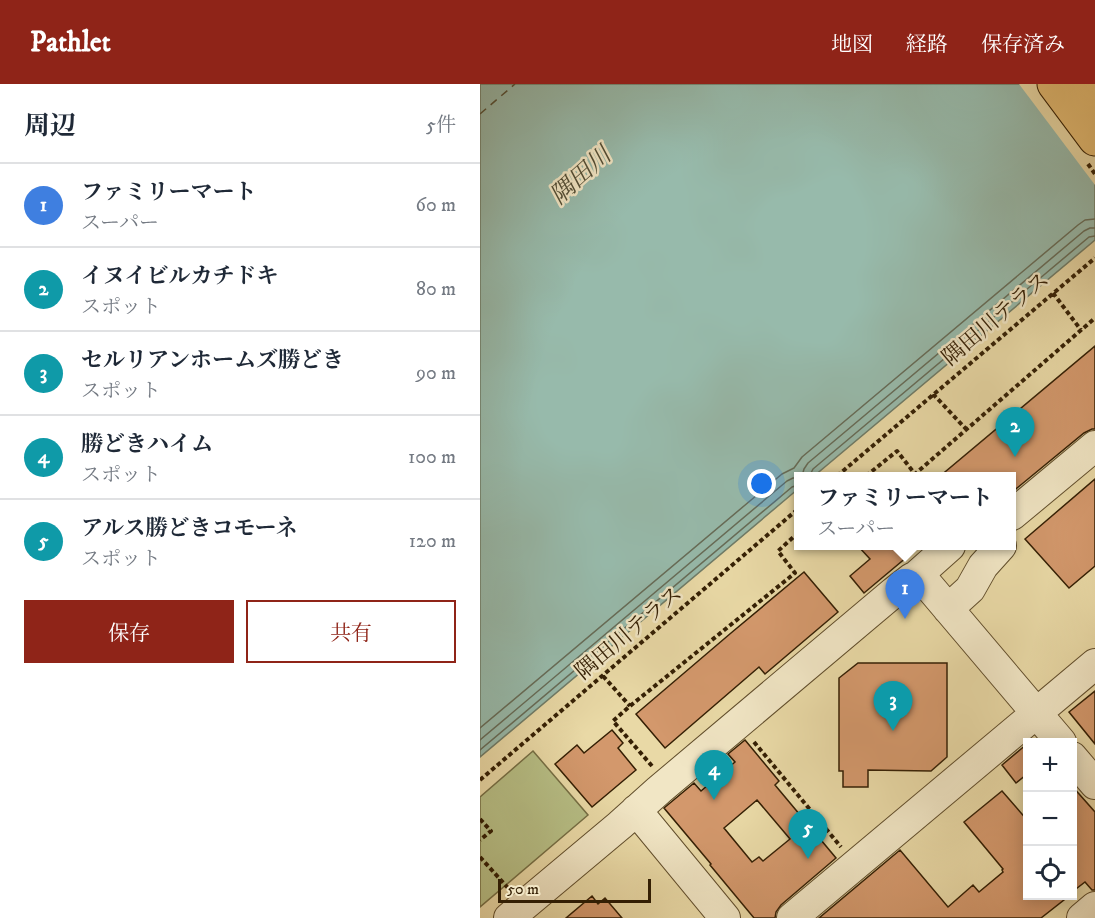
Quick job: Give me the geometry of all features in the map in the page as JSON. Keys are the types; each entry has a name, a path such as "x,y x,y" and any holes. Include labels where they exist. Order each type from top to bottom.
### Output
{"main road":[{"path":"1054,84 1095,139"},
{"path":"1085,84 1095,97"}],"street":[{"path":"1016,511 1095,446"},
{"path":"511,906 636,810 946,550"},
{"path":"948,609 970,589 983,566 997,550"},
{"path":"913,579 921,580 928,585 1058,738"},
{"path":"792,918 1095,664"},
{"path":"1077,763 1095,784"},
{"path":"636,810 725,918"},
{"path":"1082,918 1095,907"}],"path":[{"name":"隅田川テラス","path":"843,472 1095,258"},
{"path":"1053,293 1080,330"},
{"path":"917,472 1095,318"},
{"path":"933,394 966,429"},
{"path":"872,472 897,451 913,472"},
{"name":"隅田川テラス","path":"480,780 794,512"},
{"path":"656,771 613,721 795,573 778,551 794,537"},
{"path":"603,676 630,706"},
{"path":"753,741 856,865"},
{"path":"480,819 491,831 480,840"},
{"path":"480,857 511,906"}],"green space":[{"path":"533,751 588,815 480,907 480,797"}],"water":[{"name":"隅田川","path":"480,84 1095,84 1095,240 819,472 794,472 794,492 480,757"}],"pier":[{"path":"1019,84 1095,84 1095,185"}],"building":[{"path":"1095,346 1095,429 1084,433 1016,489 1016,472 945,472"},
{"path":"1095,479 1095,566 1069,588 1025,539"},
{"path":"862,550 915,550 864,593 850,576 870,559"},
{"path":"804,572 838,612 765,674 759,667 665,748 636,714"},
{"path":"858,663 947,663 947,757 931,771 868,770 868,787 843,787 843,771 839,771 839,678"},
{"path":"1095,691 1095,744 1069,712"},
{"path":"612,730 623,743 618,748 636,770 592,807 555,764 577,745 584,753"},
{"path":"745,740 779,781 775,785 836,858 781,905 775,918 754,918 664,808 694,783 701,791 735,762 728,754","holes":["757,800 790,839 763,861 759,857 752,862 724,828"]},
{"path":"1023,747 1023,777 1016,783 1002,765"},
{"path":"1002,791 1023,815 1023,900 1064,900 1041,918 819,918 900,850 948,907 973,885 979,892 1003,872 1003,869 964,822"},
{"path":"1077,792 1095,812 1095,890 1092,890 1085,882 1077,888"},
{"path":"592,896 598,904 605,898 622,918 566,918"}],"ferry route":[{"path":"480,114 515,84"}],"place":[{"name":"イヌイビルカチドキ","path":"1015,457"},
{"name":"ファミリーマート","path":"905,619"},
{"name":"セルリアンホームズ勝どき","path":"893,731"},
{"name":"勝どきハイム","path":"714,800"},
{"name":"アルス勝どきコモーネ","path":"808,859"}]}
